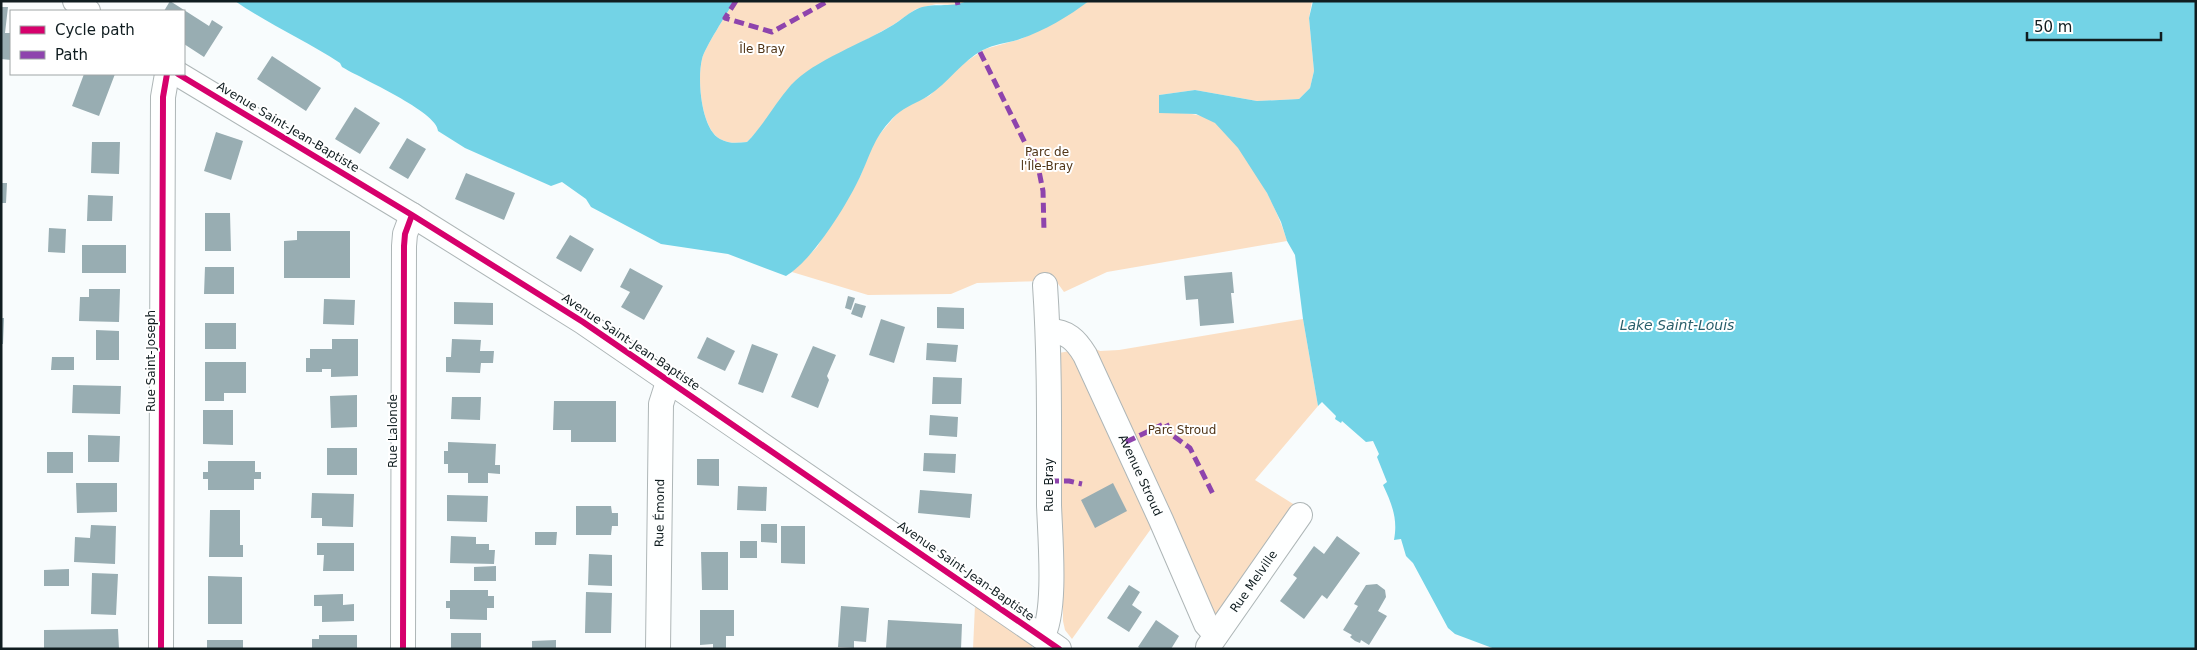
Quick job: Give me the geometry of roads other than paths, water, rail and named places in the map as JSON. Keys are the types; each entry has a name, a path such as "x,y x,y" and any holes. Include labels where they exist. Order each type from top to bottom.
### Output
{"street":[{"path":"75,1 87,10"},
{"name":"Rue Saint-Joseph","path":"161,649 163,97 167,75"},
{"name":"Avenue Saint-Jean-Baptiste","path":"180,75 412,214 583,322 669,379 1050,643"},
{"name":"Rue Lalonde","path":"403,649 404,246 405,234 412,214"},
{"name":"Rue Bray","path":"1045,285 1048,331 1049,610 1047,626 1050,643"},
{"name":"Avenue Stroud","path":"1048,331 1063,332 1072,338 1085,356 1161,520 1212,642"},
{"name":"Rue Émond","path":"658,649 661,404 669,379"},
{"name":"Rue Melville","path":"1212,642 1300,515"}],"water":[{"path":"235,1 734,1 702,59 700,90 708,125 714,134 727,142 736,143 747,142 785,92 801,76 826,60 881,32 921,7 954,5 967,1 1089,1 1065,18 1038,32 983,50 968,60 935,91 896,115 878,137 854,189 838,217 807,258 786,276 728,254 661,244 591,207 586,199 562,182 551,186 465,148 438,131 435,123 412,105 342,67 340,63"},
{"name":"Lake Saint-Louis","path":"1313,1 2196,1 2196,649 1495,649 1455,634 1448,628 1413,563 1406,556 1401,539 1394,540 1395,525 1393,512 1383,485 1387,482 1373,441 1366,442 1342,421 1341,423 1335,419 1336,416 1322,402 1318,406 1303,319 1295,255 1287,241 1281,222 1267,193 1238,148 1215,123 1196,114 1159,113 1159,95 1195,90 1257,101 1299,99 1310,88 1314,71 1309,18"}],"park label":[{"name":"Île Bray","path":"762,49"},
{"name":"Parc de l'Île-Bray","path":"1047,159"},
{"name":"Parc Stroud","path":"1182,430"}]}
